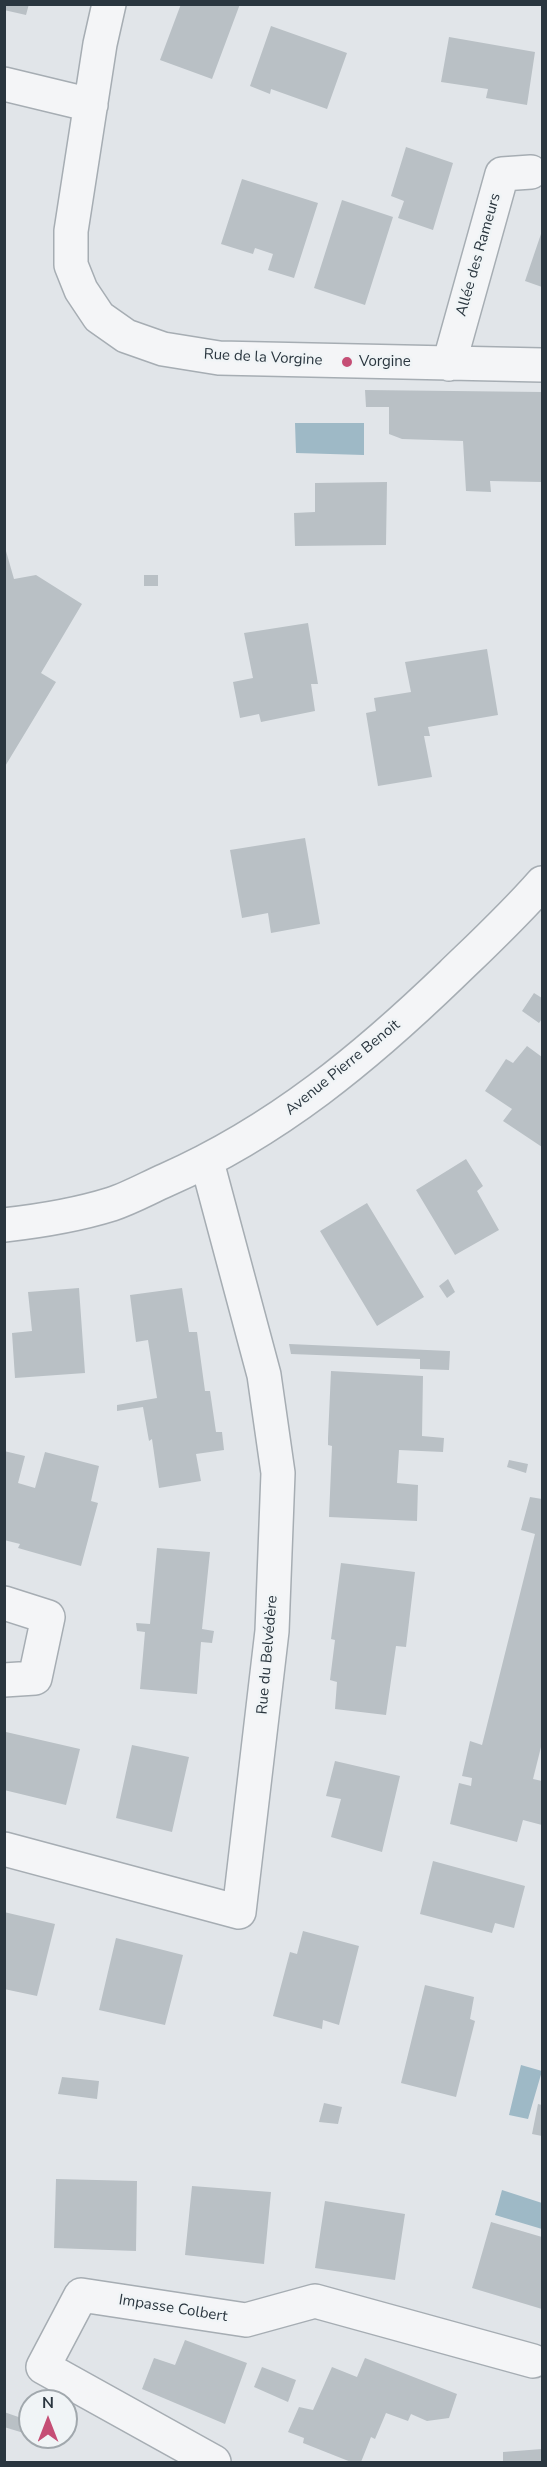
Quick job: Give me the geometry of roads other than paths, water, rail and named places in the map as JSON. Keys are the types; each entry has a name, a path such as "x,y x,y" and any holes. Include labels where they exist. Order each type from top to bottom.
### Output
{"street":[{"name":"Rue de la Vorgine","path":"109,4 71,231 71,265 81,290 99,317 126,336 163,349 219,358 543,365"},
{"path":"4,84 91,105"},
{"name":"Allée des Rameurs","path":"448,364 502,174 531,172"},
{"name":"Avenue Pierre Benoit","path":"4,1225 40,1221 112,1204 207,1162 261,1131 322,1088 411,1013 522,907 543,883"},
{"name":"Rue du Belvédère","path":"4,1849 239,1912 272,1631 278,1473 264,1375 207,1162"},
{"path":"4,1603 48,1617 35,1678 4,1680"},
{"name":"Impasse Colbert","path":"214,2463 43,2367 81,2295 246,2320 315,2301 533,2361"}],"water":[{"path":"295,423 364,423 364,455 296,453"},
{"path":"521,2065 542,2071 528,2119 509,2115"},
{"path":"502,2190 542,2203 542,2229 495,2215"}],"place":[{"name":"Vorgine","path":"347,362"}]}
